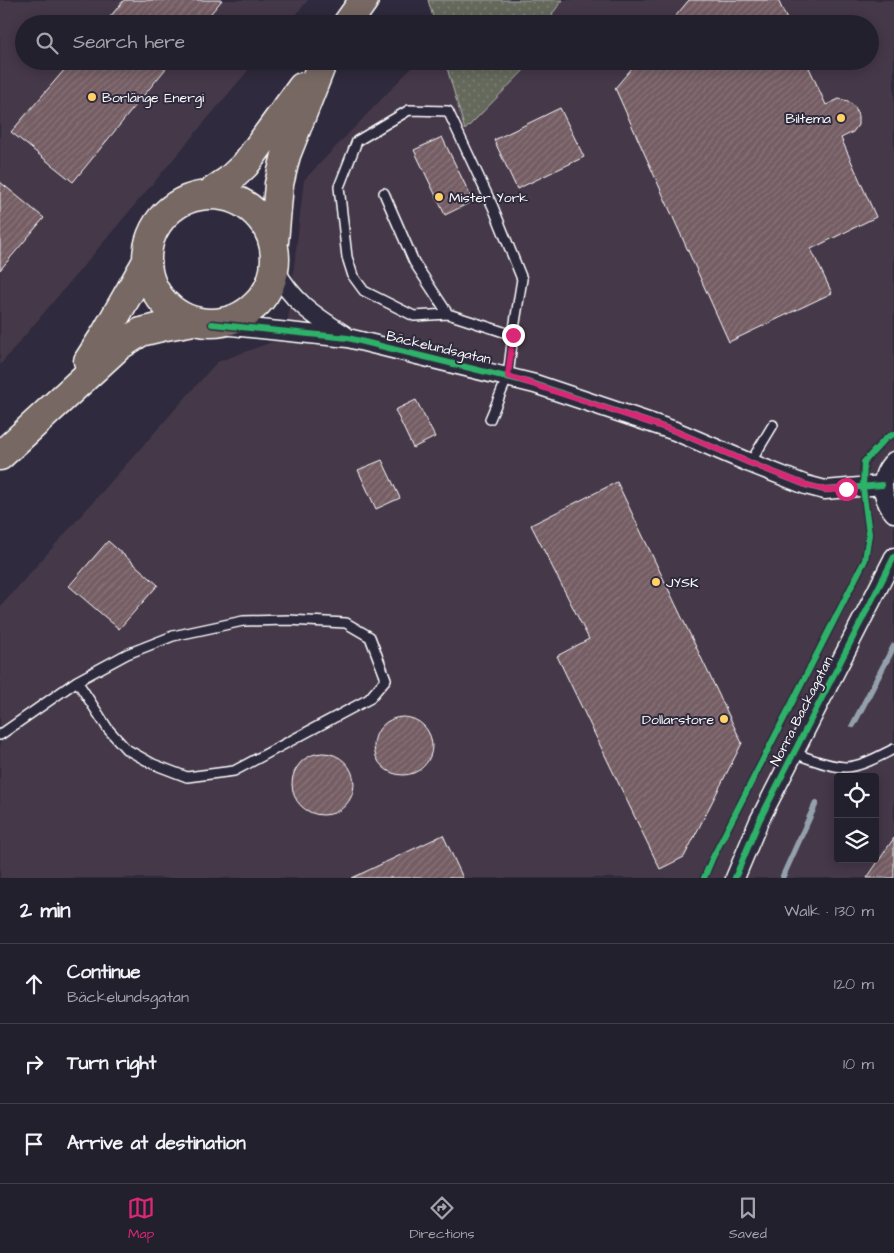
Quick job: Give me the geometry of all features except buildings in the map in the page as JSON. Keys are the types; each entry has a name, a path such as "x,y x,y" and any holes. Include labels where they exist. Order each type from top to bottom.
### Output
{"highway":[{"path":"353,15 364,0"},
{"path":"206,195 229,180 246,165 315,70"},
{"path":"0,456 119,346 142,332 166,326 230,321 246,314 260,302 270,287 275,269 276,255 274,242 279,184 286,155 319,70"},
{"path":"203,323 182,316 170,309 153,287 147,261 151,236 164,216 183,201 206,195 221,195 236,199 249,206 260,216 274,242"},
{"path":"70,390 106,333 147,261"}],"street":[{"name":"Bäckelundsgatan","path":"275,269 284,286 309,312 348,338"},
{"name":"Bäckelundsgatan","path":"203,323 348,338 508,376 675,431 806,485 826,490 882,485"},
{"path":"894,461 885,474 882,485 883,496 894,513"},
{"name":"Norra Backagatan","path":"735,878 759,820 894,557"}],"lane":[{"path":"490,419 508,376 522,279 493,207 448,111 409,110 357,141 339,187 348,257 353,276 364,292 414,316 448,314 513,335"},
{"path":"384,193 414,262 448,314"},
{"path":"750,463 772,425"},
{"path":"0,735 77,681 127,654 173,636 243,620 346,623 370,637 386,678 369,699 234,771 187,777 153,764 126,749 108,730 77,681"},
{"path":"793,753 824,763 846,767 865,763 894,749"}],"shaded area":[{"path":"0,0 308,0 296,15 15,15 15,70 248,70 0,365"},
{"path":"478,0 894,0 894,878 0,878 0,607 217,362 286,337 304,180 409,70 879,70 879,15 464,15"}],"green space":[{"path":"428,0 563,0 553,15 432,15"},
{"path":"448,70 524,70 465,130"}],"waterway":[{"path":"853,725 894,646"},
{"path":"783,876 816,803"}],"cycle path":[{"path":"212,324 348,338 535,384 675,431 750,463 806,485 825,490 882,485"},
{"path":"704,878 865,560 869,534 863,488 864,462 886,438 894,434"},
{"path":"735,878 759,821 894,557"}],"place":[{"name":"Borlänge Energi","path":"92,97"},
{"name":"Biltema","path":"841,118"},
{"name":"Mister York","path":"439,197"},
{"name":"JYSK","path":"656,582"},
{"name":"Dollarstore","path":"724,719"}],"route":[{"path":"513,335 508,376 675,431 806,485 826,490 846,489"}]}
